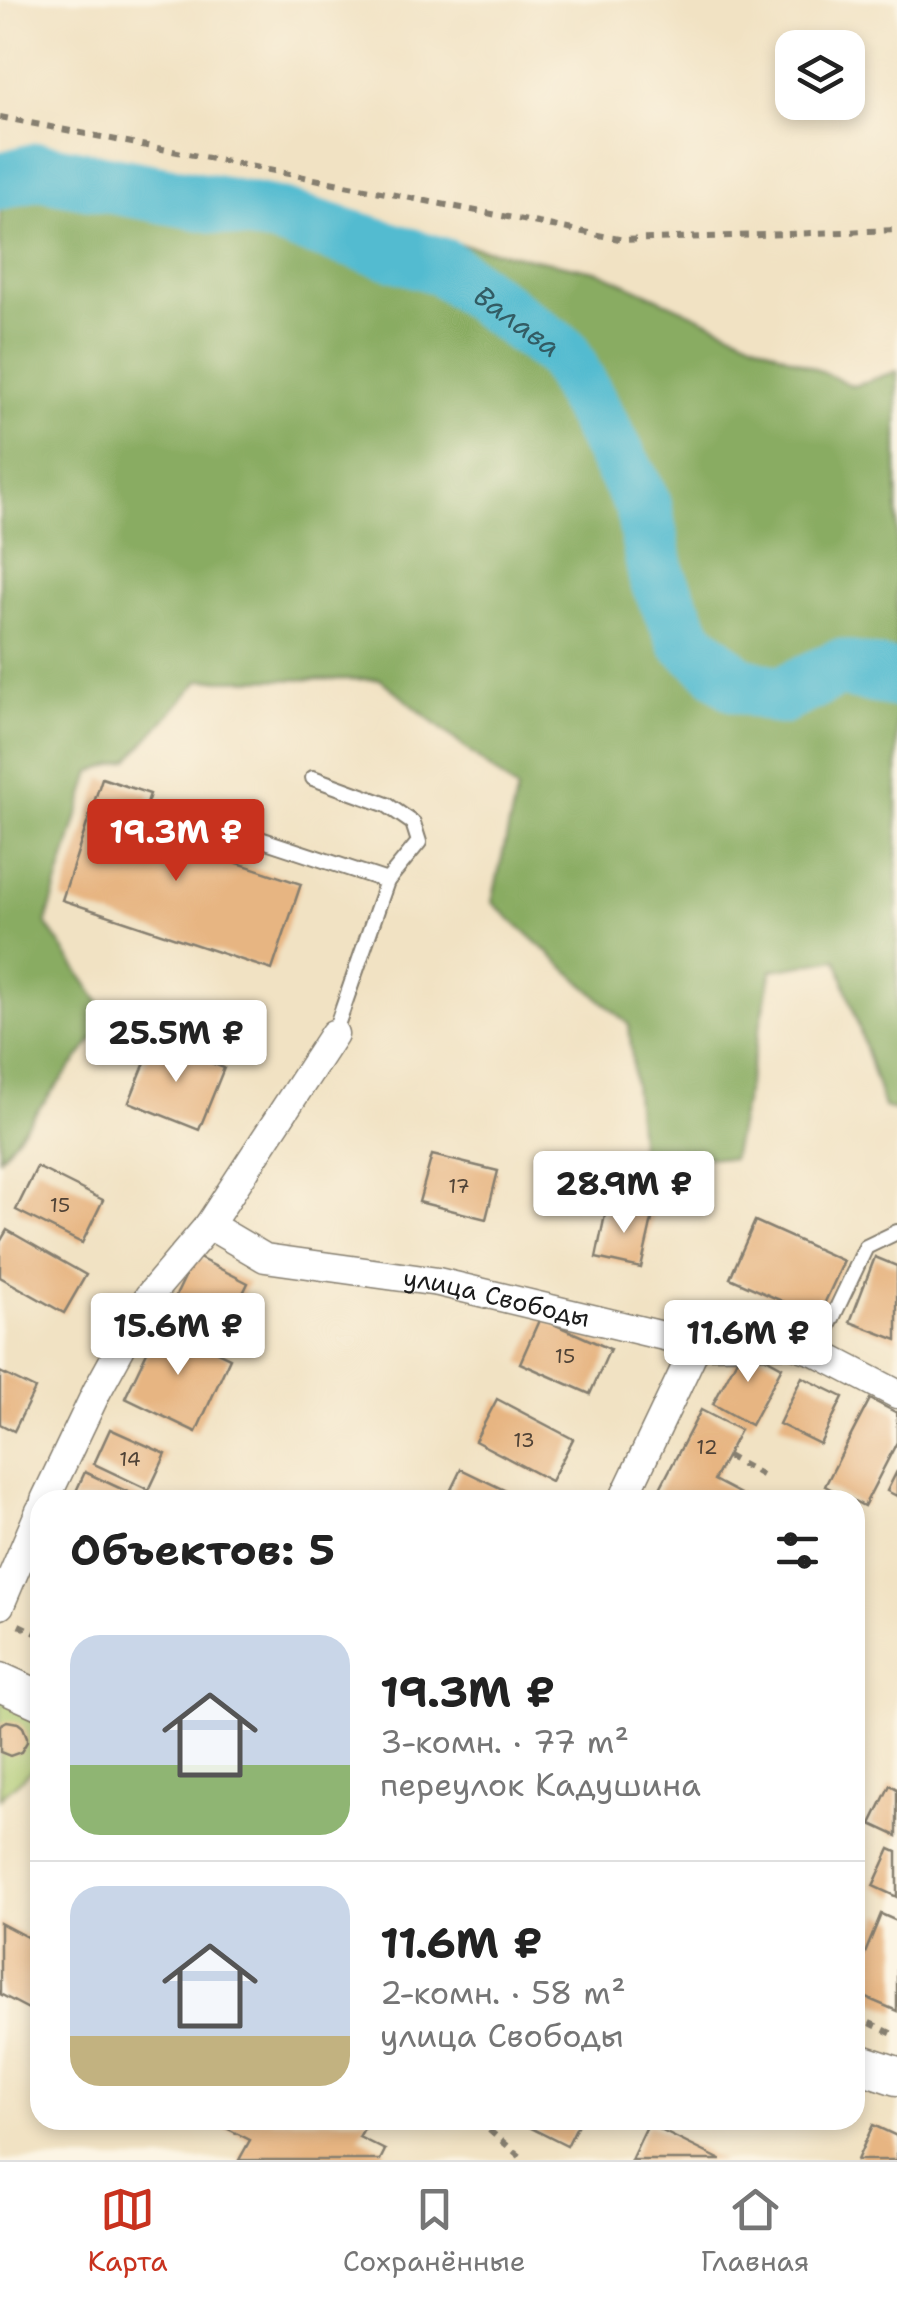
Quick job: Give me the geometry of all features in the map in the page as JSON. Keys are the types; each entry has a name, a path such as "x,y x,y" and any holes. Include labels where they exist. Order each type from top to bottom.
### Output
{"main road":[{"path":"0,1682 30,1696"},
{"path":"865,2065 897,2076"}],"street":[{"path":"50,1490 96,1392 149,1296 209,1226 334,1034"},
{"name":"улица Свободы","path":"209,1226 265,1258 438,1282 697,1344 792,1343 897,1394"},
{"path":"628,1490 697,1344"},
{"path":"0,1604 30,1534"}],"lane":[{"path":"313,778 387,805 413,823 419,842 386,881 334,1034"},
{"path":"209,822 386,881"},
{"path":"816,1352 866,1247 897,1232"}],"path":[{"path":"0,117 624,240 897,230"},
{"path":"727,1456 764,1476"},
{"path":"865,2021 897,2036"},
{"path":"489,2130 521,2160"}],"green space":[{"path":"0,153 600,272 853,386 897,371 897,1111 884,1107 837,959 772,970 732,1159 640,1151 629,1025 492,902 517,790 380,679 200,680 129,760 91,772 46,923 110,1018 0,1158"},
{"path":"0,1696 30,1710 30,1772 0,1798"}],"building":[{"path":"102,778 150,794 138,830 301,884 272,970 62,900"},
{"path":"154,1040 224,1068 199,1130 129,1102"},
{"path":"432,1155 498,1171 486,1219 419,1202"},
{"path":"37,1167 103,1200 82,1243 16,1210"},
{"path":"607,1205 653,1215 641,1268 596,1258"},
{"path":"755,1221 844,1261 818,1317 730,1278"},
{"path":"7,1230 86,1275 64,1313 0,1277 0,1242"},
{"path":"195,1256 248,1283 226,1328 173,1302"},
{"path":"875,1257 897,1266 897,1340 850,1322"},
{"path":"540,1318 610,1349 590,1394 520,1363"},
{"path":"160,1325 230,1358 196,1432 125,1398"},
{"path":"744,1346 782,1367 751,1425 713,1404"},
{"path":"0,1372 35,1389 14,1431 0,1424"},
{"path":"802,1377 843,1397 820,1444 779,1424"},
{"path":"497,1399 573,1439 551,1481 475,1441"},
{"path":"870,1399 897,1413 897,1442 865,1504 865,1490 833,1490 825,1486"},
{"path":"701,1410 740,1430 714,1480 733,1490 659,1490"},
{"path":"110,1429 166,1454 149,1490 94,1464"},
{"path":"461,1469 504,1490 451,1490"},
{"path":"897,1471 897,1496 887,1491"},
{"path":"85,1472 124,1490 77,1490"},
{"path":"7,1721 23,1727 27,1737 21,1752 10,1756 0,1752 0,1725"},
{"path":"890,1785 897,1789 897,1836 871,1824"},
{"path":"890,1849 897,1852 897,1897 873,1886"},
{"path":"881,1914 897,1921 897,2011 865,1997 865,1953"},
{"path":"0,1923 30,1939 30,2010 0,1994"},
{"path":"873,2125 897,2136 897,2160 857,2160"},
{"path":"230,2130 363,2130 359,2137 385,2150 380,2160 239,2160 250,2140"},
{"path":"535,2130 575,2130 567,2146"},
{"path":"645,2130 660,2130 721,2160 631,2160"}],"waterway":[{"name":"Валава","path":"0,181 38,171 277,216 443,267 562,354 643,505 657,577 687,641 736,683 780,696 839,668 897,679"}]}
